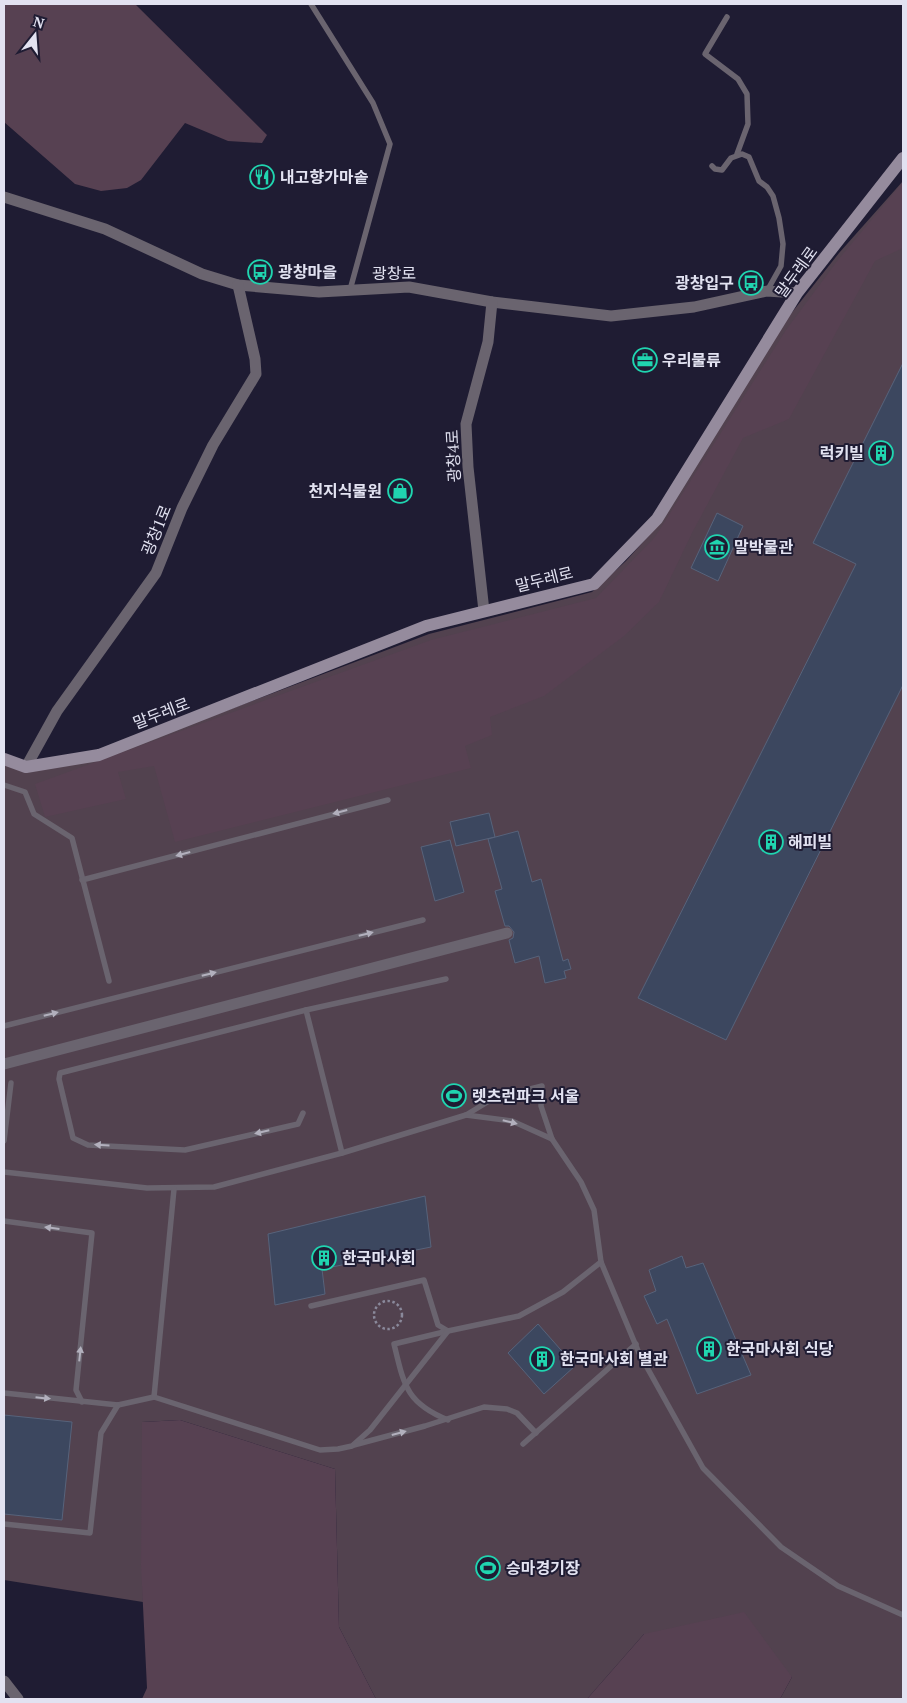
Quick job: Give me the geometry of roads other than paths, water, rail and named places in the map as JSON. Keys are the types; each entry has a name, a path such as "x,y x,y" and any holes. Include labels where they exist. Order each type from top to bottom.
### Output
{"street":[{"name":"말두레로","path":"4,759 26,767 99,755 426,626 594,584 657,519 797,294 903,158"},
{"name":"광창로","path":"4,197 104,229 202,274 238,285 319,292 410,287 492,302 611,316 694,307 768,291 797,294"},
{"name":"광창1로","path":"26,767 57,712 156,573 182,508 213,445 256,374 255,359 238,285"},
{"name":"광창4로","path":"484,611 468,467 466,424 488,342 492,302"},
{"path":"4,1064 506,933"},
{"path":"4,1681 18,1699"}],"lane":[{"path":"311,4 373,103 390,144 350,290"},
{"path":"712,166 715,169 722,170 731,158 738,154 748,124 747,94 738,80 705,54 727,17"},
{"path":"738,154 749,157 759,181 767,187 773,196 779,218 783,244 781,266 768,291"},
{"path":"4,785 25,792 34,814 72,838 109,981"},
{"path":"82,880 388,800"},
{"path":"4,1026 423,920"},
{"path":"303,1113 298,1124 185,1150 88,1144 73,1138 59,1079 60,1073 306,1010 446,979"},
{"path":"306,1010 342,1153"},
{"path":"4,1141 11,1083"},
{"path":"4,1172 174,1189 214,1187 342,1153 466,1115 494,1098 542,1086 541,1106 552,1139 581,1182 594,1210 601,1262 636,1344 703,1468 781,1547 838,1586 903,1615"},
{"path":"466,1115 512,1121 552,1139"},
{"path":"154,1397 174,1189"},
{"path":"4,1221 92,1233 76,1390 82,1402"},
{"path":"448,1420 428,1412 413,1399 404,1386 394,1344 518,1316 563,1292 601,1262"},
{"path":"311,1306 424,1280 438,1325 448,1331"},
{"path":"352,1446 370,1430 448,1331"},
{"path":"523,1444 636,1344"},
{"path":"4,1393 118,1405 154,1397 320,1450 352,1446 448,1420 484,1407 507,1409 524,1419 536,1433"},
{"path":"4,1524 90,1533 101,1433 118,1405"}],"place":[{"name":"내고향가마솥","path":"262,177"},
{"name":"광창마을","path":"260,272"},
{"name":"광창입구","path":"751,283"},
{"name":"우리물류","path":"645,360"},
{"name":"럭키빌","path":"881,453"},
{"name":"천지식물원","path":"400,491"},
{"name":"말박물관","path":"717,547"},
{"name":"해피빌","path":"771,842"},
{"name":"렛츠런파크 서울","path":"454,1096"},
{"name":"한국마사회","path":"324,1258"},
{"name":"한국마사회 식당","path":"709,1349"},
{"name":"한국마사회 별관","path":"542,1359"},
{"name":"승마경기장","path":"488,1568"}]}
